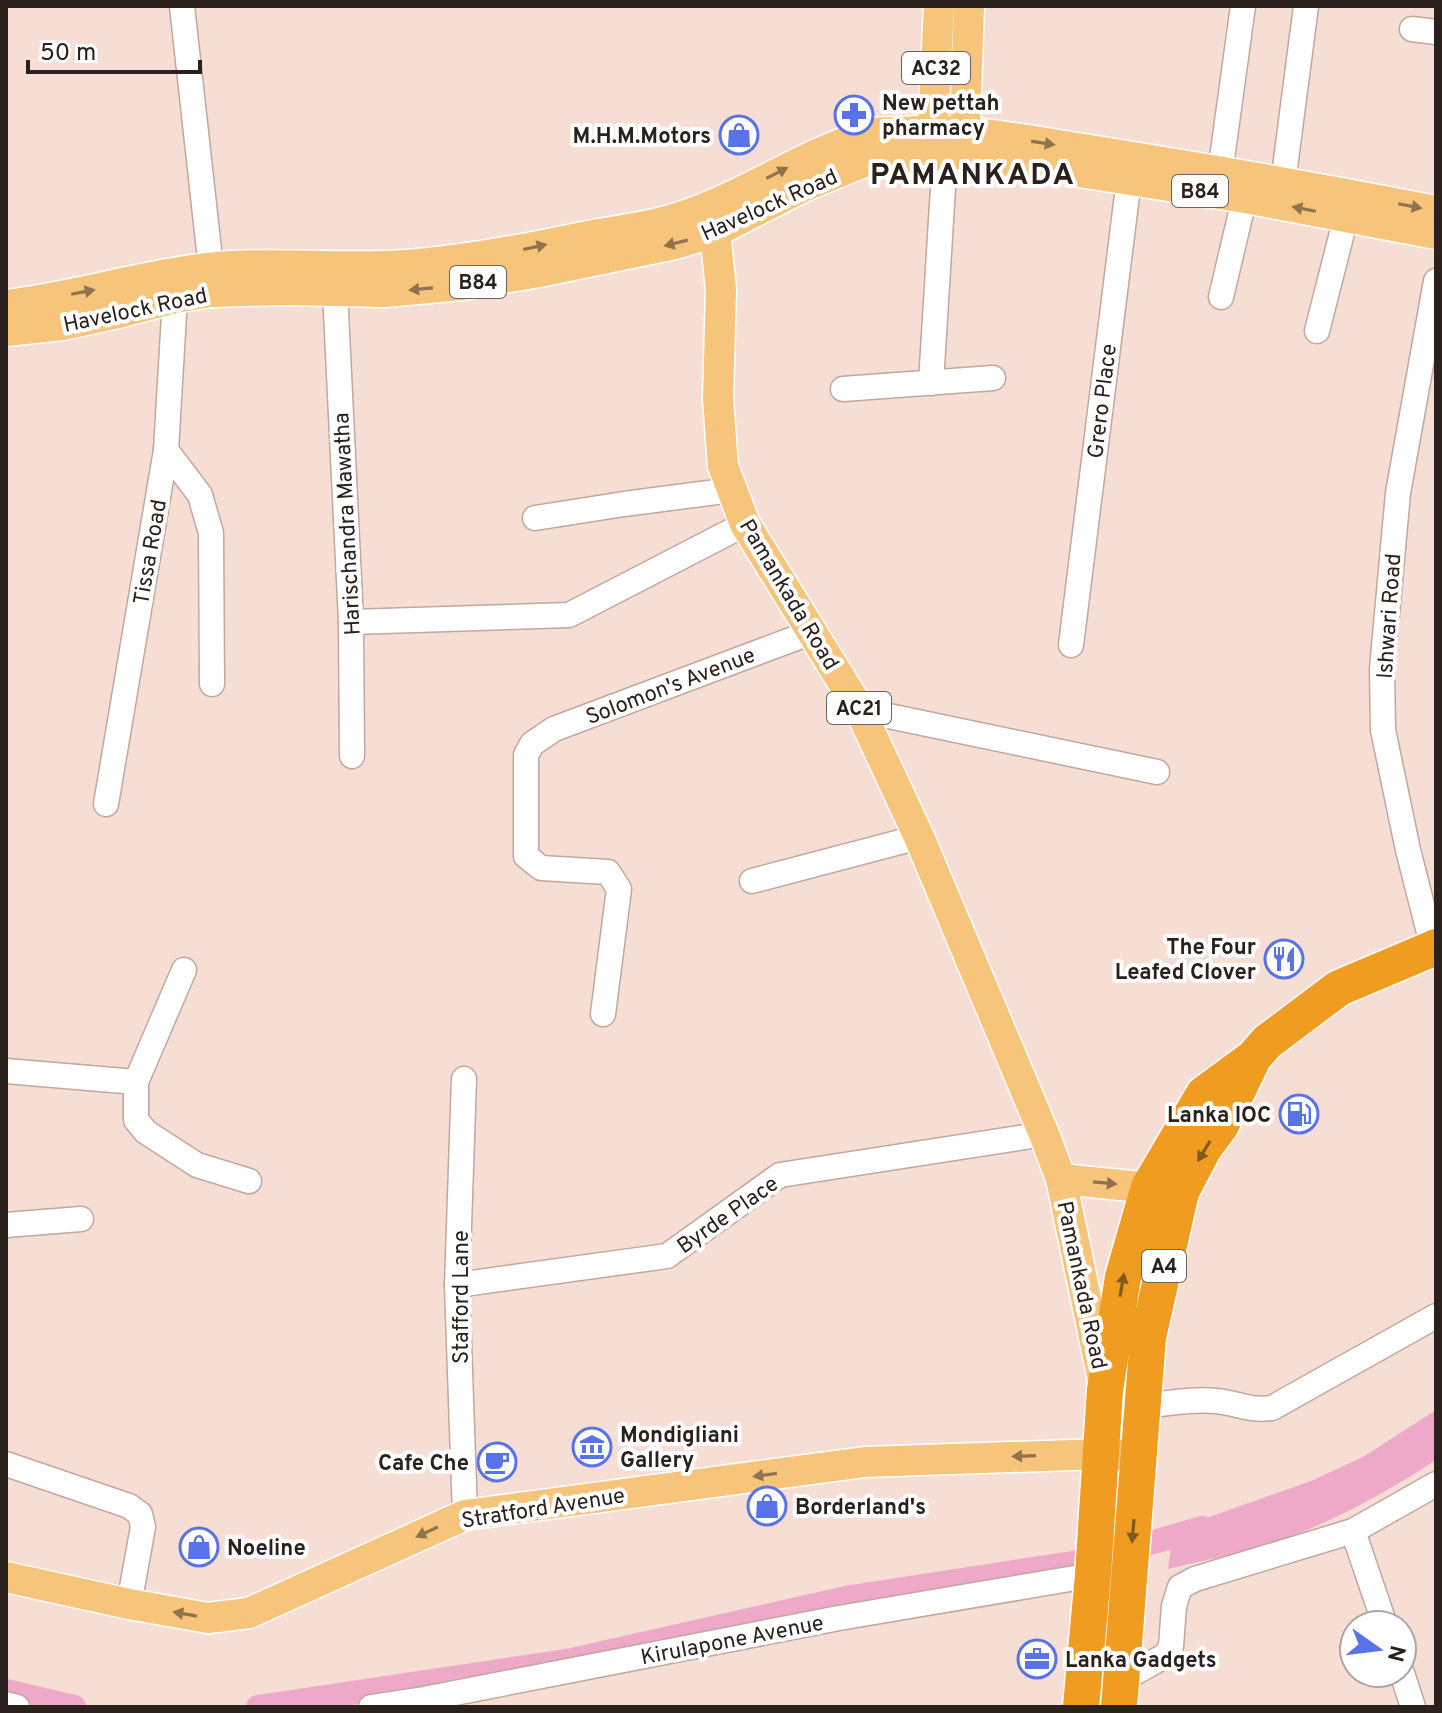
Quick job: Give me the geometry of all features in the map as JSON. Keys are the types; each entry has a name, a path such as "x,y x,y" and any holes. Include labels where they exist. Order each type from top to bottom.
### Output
{"highway":[{"name":"A4","path":"1081,1707 1105,1399 1123,1277 1165,1189 1221,1125 1253,1058 1267,1042 1339,988 1435,948"},
{"name":"A4","path":"1120,1694 1148,1337 1165,1189"}],"main road":[{"name":"AC32","path":"939,6 948,145"},
{"name":"AC32","path":"948,145 969,6"},
{"name":"Havelock Road","path":"6,331 63,325 211,292 385,292 462,285 539,272 675,244 711,219 871,159 948,145 1130,168 1247,187 1346,217 1436,234"},
{"name":"Havelock Road","path":"1130,168 1220,173 1247,187 1283,183 1436,211"},
{"name":"Havelock Road","path":"6,305 91,291 170,273 234,266 407,265 506,254 668,220 711,219"},
{"name":"Pamankada Road","path":"711,219 721,289 718,399 723,466 745,524 860,710 919,837 1044,1134 1061,1179 1105,1399"},
{"name":"Pamankada Road","path":"1061,1179 1165,1189"},
{"name":"Stratford Avenue","path":"6,1577 208,1618 249,1613 465,1515 865,1462 1102,1454 1139,1456"}],"street":[{"path":"182,6 211,268"},
{"path":"1220,173 1243,6"},
{"path":"1283,183 1306,6"},
{"path":"931,383 948,145"},
{"name":"Grero Place","path":"1071,645 1130,168"},
{"path":"1221,297 1247,187"},
{"path":"1317,331 1346,217"},
{"name":"Ishwari Road","path":"1435,948 1408,850 1383,730 1382,669 1398,493 1436,281"},
{"name":"Harischandra Mawatha","path":"335,291 351,622 352,756"},
{"name":"Tissa Road","path":"106,804 166,450 175,298"},
{"path":"843,389 993,378"},
{"path":"166,450 200,495 211,533 212,684"},
{"path":"535,518 732,490"},
{"path":"351,622 569,615 745,524"},
{"name":"Solomon's Avenue","path":"603,1014 619,889 608,872 541,868 526,856 526,755 532,744 554,729 812,632"},
{"path":"860,710 1157,772"},
{"path":"752,881 919,837"},
{"path":"184,970 136,1082 136,1120 146,1132 197,1165 249,1181"},
{"path":"6,1071 136,1082"},
{"name":"Stafford Lane","path":"464,1079 457,1285 465,1515"},
{"name":"Byrde Place","path":"457,1285 667,1256 780,1175 1044,1134"},
{"path":"6,1225 81,1219"},
{"path":"1105,1399 1143,1407 1205,1400 1255,1410 1272,1408 1436,1316"},
{"path":"6,1464 129,1506 140,1514 143,1527 129,1604"},
{"path":"1120,1694 1166,1655 1171,1646 1174,1606 1180,1587 1195,1579 1353,1531 1436,1484"},
{"path":"1353,1531 1380,1609"},
{"name":"Kirulapone Avenue","path":"371,1707 839,1618 1093,1575"},
{"path":"6,1704 17,1707"}],"shaded area":[{"path":"1436,1410 1436,1460 1398,1484 1339,1516 1277,1542 1168,1569 1173,1530 1311,1481 1363,1457"}],"waterway":[{"path":"258,1707 572,1660 851,1597 1092,1560 1202,1528"},
{"path":"6,1691 74,1707"}],"place":[{"name":"New pettah pharmacy","path":"854,115"},
{"name":"M.H.M.Motors","path":"739,135"},
{"name":"The Four Leafed Clover","path":"1284,959"},
{"name":"Lanka IOC","path":"1299,1114"},
{"name":"Mondigliani Gallery","path":"592,1447"},
{"name":"Cafe Che","path":"497,1462"},
{"name":"Borderland's","path":"767,1506"},
{"name":"Noeline","path":"199,1547"},
{"name":"Lanka Gadgets","path":"1037,1659"}],"district":[{"name":"PAMANKADA","path":"973,174"}]}
